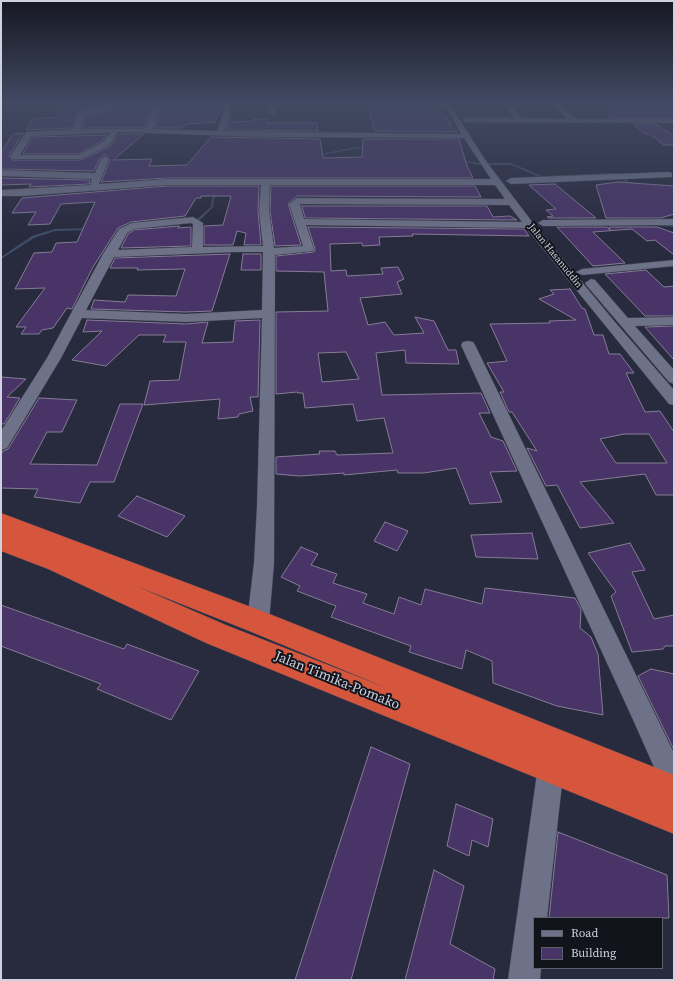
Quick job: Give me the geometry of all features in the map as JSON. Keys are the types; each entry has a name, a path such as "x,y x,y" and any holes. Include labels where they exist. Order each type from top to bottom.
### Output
{"highway":[{"name":"Jalan Timika-Pomako","path":"1,522 258,622 674,792"},
{"name":"Jalan Timika-Pomako","path":"1,541 58,562 216,634 551,766 674,817"}],"street":[{"path":"19,149 14,157 80,157 96,149"},
{"name":"Jalan Hasanuddin","path":"477,149 484,163 498,182 518,199"},
{"path":"93,188 105,159"},
{"name":"Jalan Hasanuddin","path":"498,164 511,181 529,225 605,319 674,400"},
{"path":"1,173 52,176 98,176"},
{"path":"511,181 672,177"},
{"path":"1,193 167,182 498,182"},
{"path":"258,622 264,563 269,251 264,211 266,182"},
{"path":"109,254 197,250 269,251 309,249 294,204 301,200 518,199"},
{"name":"Jalan Hasanuddin","path":"534,212 582,272 674,379"},
{"path":"1,444 54,358 93,288 109,254 123,231 128,227 196,222 197,250"},
{"path":"299,222 529,225"},
{"path":"543,223 674,222"},
{"path":"582,272 674,263"},
{"path":"79,314 186,318 268,314"},
{"path":"625,322 674,322"},
{"path":"468,346 644,715 674,782"},
{"path":"524,980 551,766"}],"building":[{"path":"3,149 13,149 9,156 13,160 80,160 106,149 126,149 113,160 152,159 149,166 187,165 201,149 322,149 323,158 362,157 362,149 462,149 467,166 473,178 167,178 101,182 110,160 105,154 100,158 94,171 1,169 1,152"},
{"path":"26,149 88,149 79,154 23,154"},
{"path":"1,178 90,180 89,184 29,187 31,184 1,185"},
{"path":"618,182 674,186 674,214 661,218 606,218 596,185"},
{"path":"555,184 596,218 547,217 553,216 546,210 556,209 529,185"},
{"path":"167,186 259,186 258,211 261,245 244,245 246,233 237,231 233,245 204,245 204,226 223,225 231,196 201,196 201,198 196,198 185,216 131,222 118,228 93,267 72,309 67,308 53,328 42,330 39,334 21,334 26,327 16,327 45,288 15,289 34,253 52,252 56,243 77,242 95,202 61,204 50,224 28,225 36,212 12,213 22,198"},
{"path":"271,186 475,186 481,197 297,196 288,204 301,245 275,246 270,211"},
{"path":"302,206 487,206 493,217 510,216 517,220 305,218"},
{"path":"179,226 178,228 191,227 191,246 121,248 128,234 134,230"},
{"path":"308,227 524,229 529,236 412,234 413,236 379,237 380,245 363,246 362,243 330,244 331,271 346,270 347,276 383,274 381,268 398,267 404,279 397,282 402,294 360,298 368,325 385,322 394,335 424,333 415,317 434,321 448,350 456,350 459,364 406,363 405,350 376,353 382,395 481,393 490,413 479,413 491,437 503,441 517,471 490,472 502,502 470,504 456,468 424,473 398,473 397,470 344,475 344,473 300,476 276,474 276,457 320,454 319,451 335,451 337,455 393,453 384,418 357,421 353,404 305,408 303,393 297,392 276,394 276,312 328,311 324,272 276,271 276,256 314,252 315,249","holes":["346,352 359,379 322,382 318,353"]},
{"path":"557,227 607,227 610,230 609,227 657,227 674,233 674,255 655,240 647,241 632,229 593,232 625,263 593,266"},
{"path":"230,254 212,311 186,312 91,309 94,300 125,302 128,295 176,296 185,269 137,270 138,268 110,268 115,258"},
{"path":"243,254 261,254 261,270 241,270"},
{"path":"646,270 664,287 674,286 674,316 645,316 605,274"},
{"path":"570,289 582,308 585,309 594,335 603,335 609,354 620,354 634,373 626,373 645,412 660,411 674,432 674,495 656,495 645,474 580,482 614,523 580,528 557,485 546,486 527,448 537,451 512,412 509,412 500,392 504,392 487,363 507,361 490,324 550,323 549,321 576,320 539,299 554,294 550,290","holes":["624,434 649,434 667,463 616,463 600,439"]},
{"path":"87,320 186,324 208,322 202,343 233,342 235,321 260,320 258,397 250,397 253,411 239,414 238,417 218,419 220,399 144,405 150,381 179,380 186,342 163,342 166,335 139,335 106,366 72,360 102,331 83,332"},
{"path":"674,326 674,360 645,327"},
{"path":"1,377 26,379 7,397 20,398 4,424 1,424"},
{"path":"39,398 77,400 62,432 47,432 30,464 97,465 120,404 143,404 114,482 90,482 80,503 34,497 38,489 1,488 1,454 3,451 8,449"},
{"path":"137,496 185,516 167,537 118,516"},
{"path":"385,522 408,531 397,551 374,541"},
{"path":"532,533 538,559 476,557 471,535"},
{"path":"630,543 645,570 632,572 654,619 674,615 674,646 665,646 663,649 632,652 611,596 616,592 588,553"},
{"path":"301,547 318,554 311,565 337,574 333,583 367,594 363,603 394,614 399,597 421,605 425,589 482,604 485,588 575,598 581,609 580,628 591,637 598,654 603,715 557,706 493,683 492,661 466,650 462,669 409,652 411,646 331,617 336,606 297,591 300,586 281,577"},
{"path":"1,605 124,649 127,644 199,671 171,720 97,689 101,684 1,646"},
{"path":"651,669 674,674 674,750 638,676"},
{"path":"371,747 410,764 351,980 295,980"},
{"path":"456,804 493,819 488,847 472,840 469,856 447,846"},
{"path":"558,832 667,875 669,918 549,917"},
{"path":"434,870 464,886 450,944 495,969 493,980 405,980"}],"waterway":[{"path":"317,155 351,149"},
{"path":"459,161 481,164 511,164 542,177 616,174"},
{"path":"193,221 198,220 212,207 213,199 226,173"},
{"path":"624,179 629,184 630,189"},
{"path":"659,225 674,226"},
{"path":"127,231 151,227"},
{"path":"1,258 33,237 55,230 90,229"}]}
